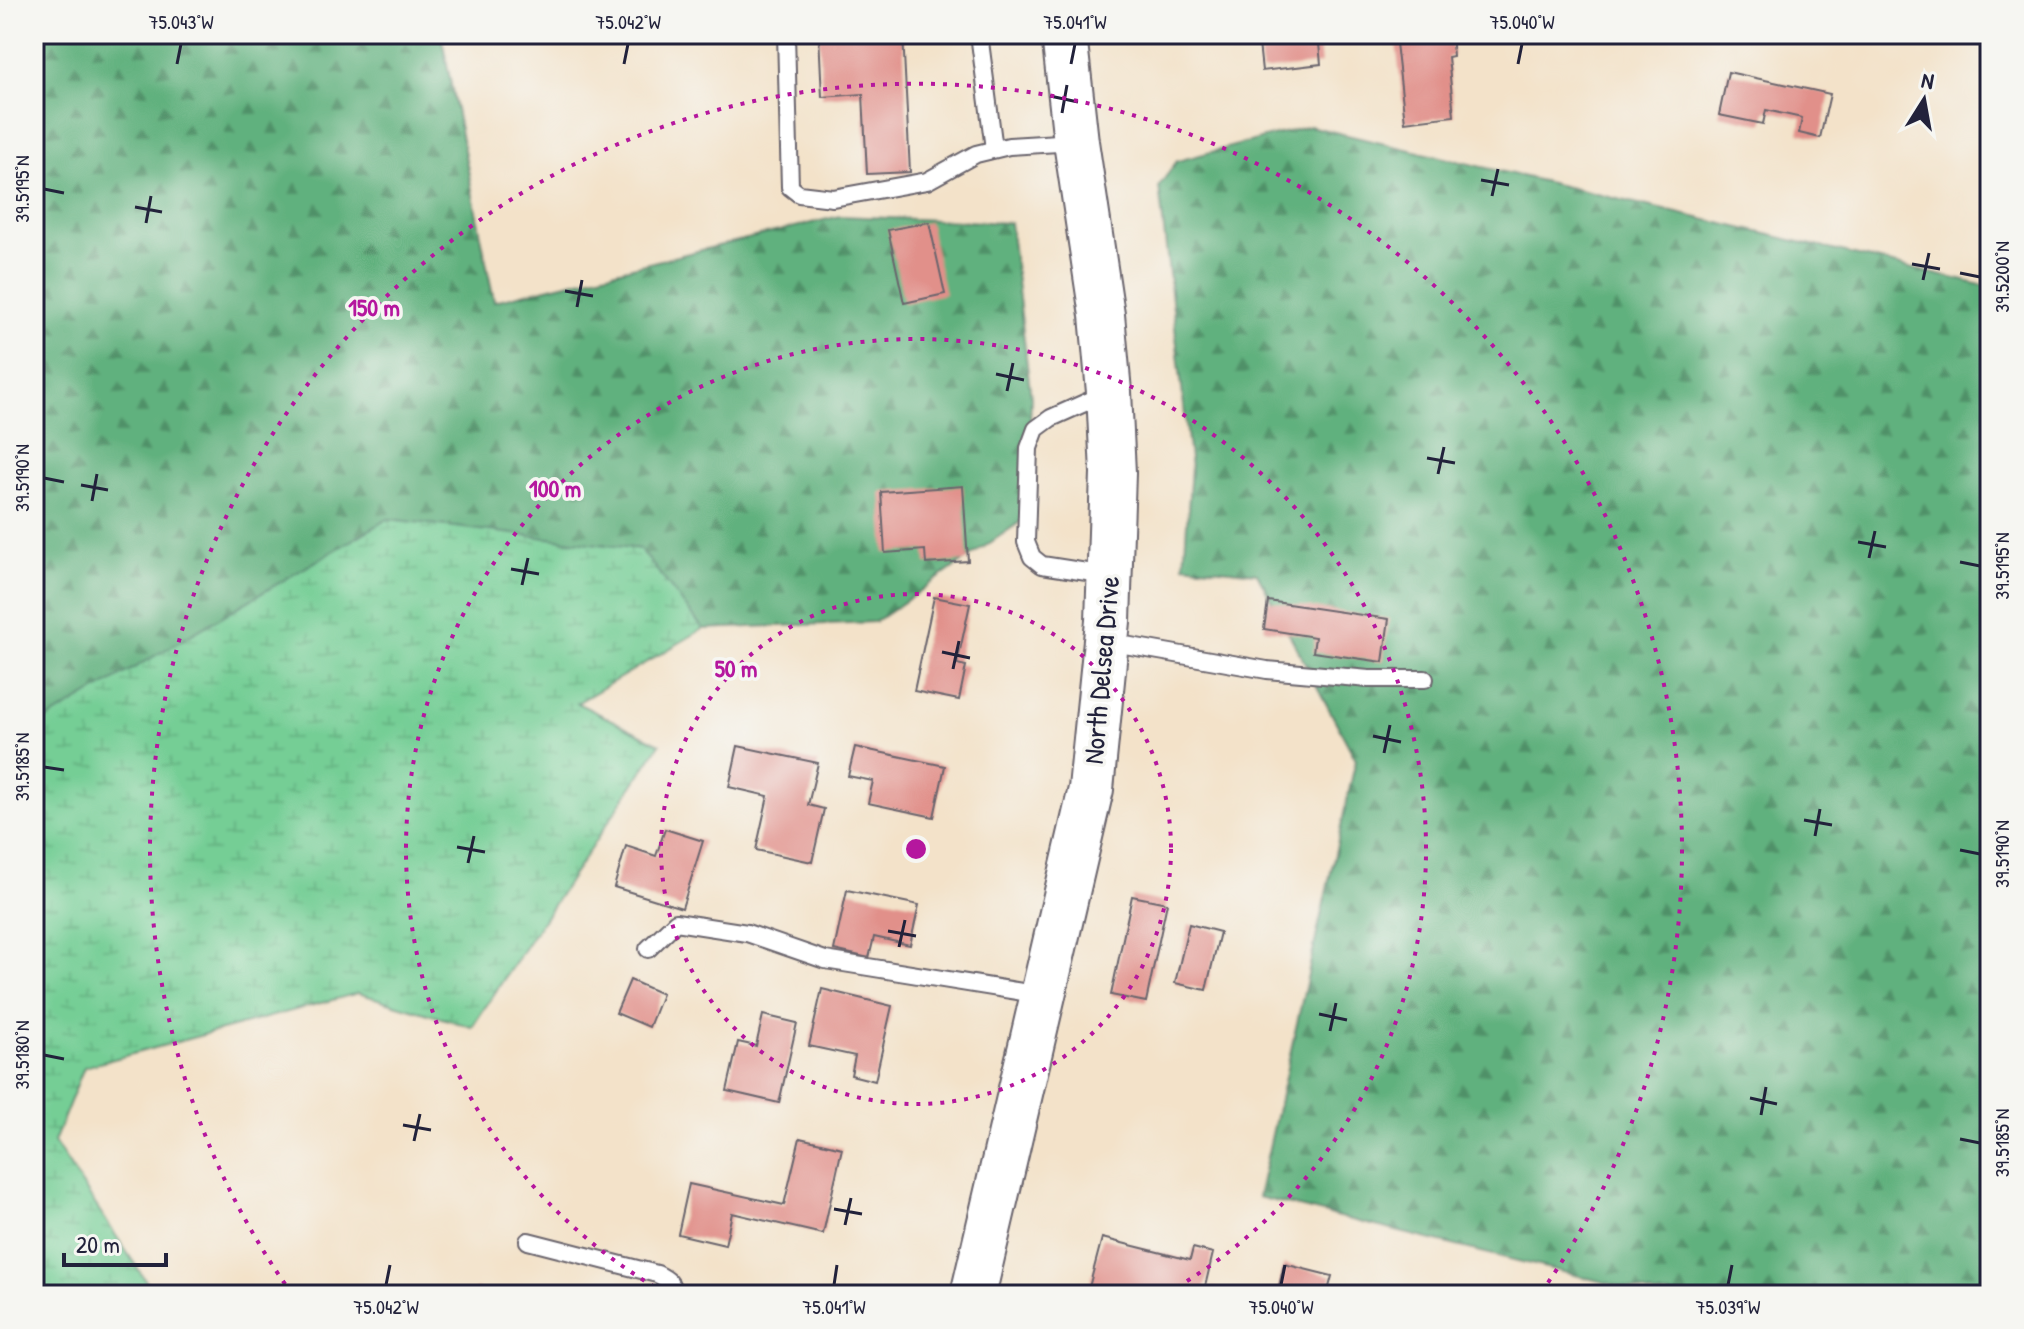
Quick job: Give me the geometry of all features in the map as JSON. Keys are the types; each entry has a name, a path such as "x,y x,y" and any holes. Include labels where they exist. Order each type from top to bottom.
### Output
{"main road":[{"name":"North Delsea Drive","path":"973,1295 1091,789 1107,642 1113,473 1109,392 1102,315 1076,142 1064,34"}],"lane":[{"path":"786,34 790,187 799,194 833,198 927,181 961,161 994,149 1076,142"},
{"path":"979,34 994,149"},
{"path":"1109,392 1051,418 1036,429 1029,448 1026,542 1032,557 1042,565 1110,576"},
{"path":"1107,642 1267,670 1369,679 1425,679"},
{"path":"648,949 676,922 747,933 825,960 1043,995"},
{"path":"528,1241 657,1274 668,1279 673,1288 672,1295"}],"green space":[{"path":"34,34 441,34 494,301 840,216 1010,223 1031,398 1026,518 875,622 703,629 640,549 388,519 34,727"},
{"path":"1309,126 1990,287 1990,1295 1656,1295 1258,1197 1356,760 1257,573 1184,565 1191,468 1159,186 1177,161"},
{"path":"388,519 640,549 703,629 577,703 660,744 472,1027 358,993 84,1067 54,1142 148,1284 191,1295 34,1295 34,727"}],"building":[{"path":"819,34 903,34 910,172 867,174 863,94 822,97"},
{"path":"1258,34 1318,34 1321,64 1262,71"},
{"path":"1395,34 1451,34 1453,56 1448,57 1454,116 1405,122"},
{"path":"1728,72 1830,94 1820,138 1799,133 1802,118 1766,110 1763,124 1719,115"},
{"path":"929,222 945,294 904,303 888,230"},
{"path":"963,486 968,561 926,564 925,550 885,553 881,492"},
{"path":"934,597 970,604 957,664 966,666 959,700 914,691"},
{"path":"1268,601 1389,619 1383,662 1313,652 1315,637 1264,629"},
{"path":"738,746 818,763 808,805 824,809 812,862 756,850 768,796 729,787"},
{"path":"855,747 945,766 934,817 868,803 873,781 848,776"},
{"path":"665,829 703,841 682,908 614,887 626,846 656,856"},
{"path":"847,890 919,905 910,945 874,937 869,958 834,950"},
{"path":"1132,896 1167,903 1146,1002 1111,995"},
{"path":"1189,924 1220,932 1206,990 1175,983"},
{"path":"630,980 662,994 649,1027 616,1013"},
{"path":"822,989 892,1006 875,1081 851,1075 855,1056 809,1046"},
{"path":"763,1015 797,1023 779,1103 727,1091 738,1042 756,1046"},
{"path":"800,1138 842,1148 823,1234 732,1213 725,1245 678,1234 689,1184 784,1205"},
{"path":"1102,1238 1190,1260 1193,1248 1213,1253 1203,1295 1087,1295"},
{"path":"1284,1264 1332,1276 1327,1295 1277,1295"},
{"path":"1212,1287 1242,1294 1242,1295 1210,1295"},
{"path":"475,1289 497,1294 474,1295"}]}
